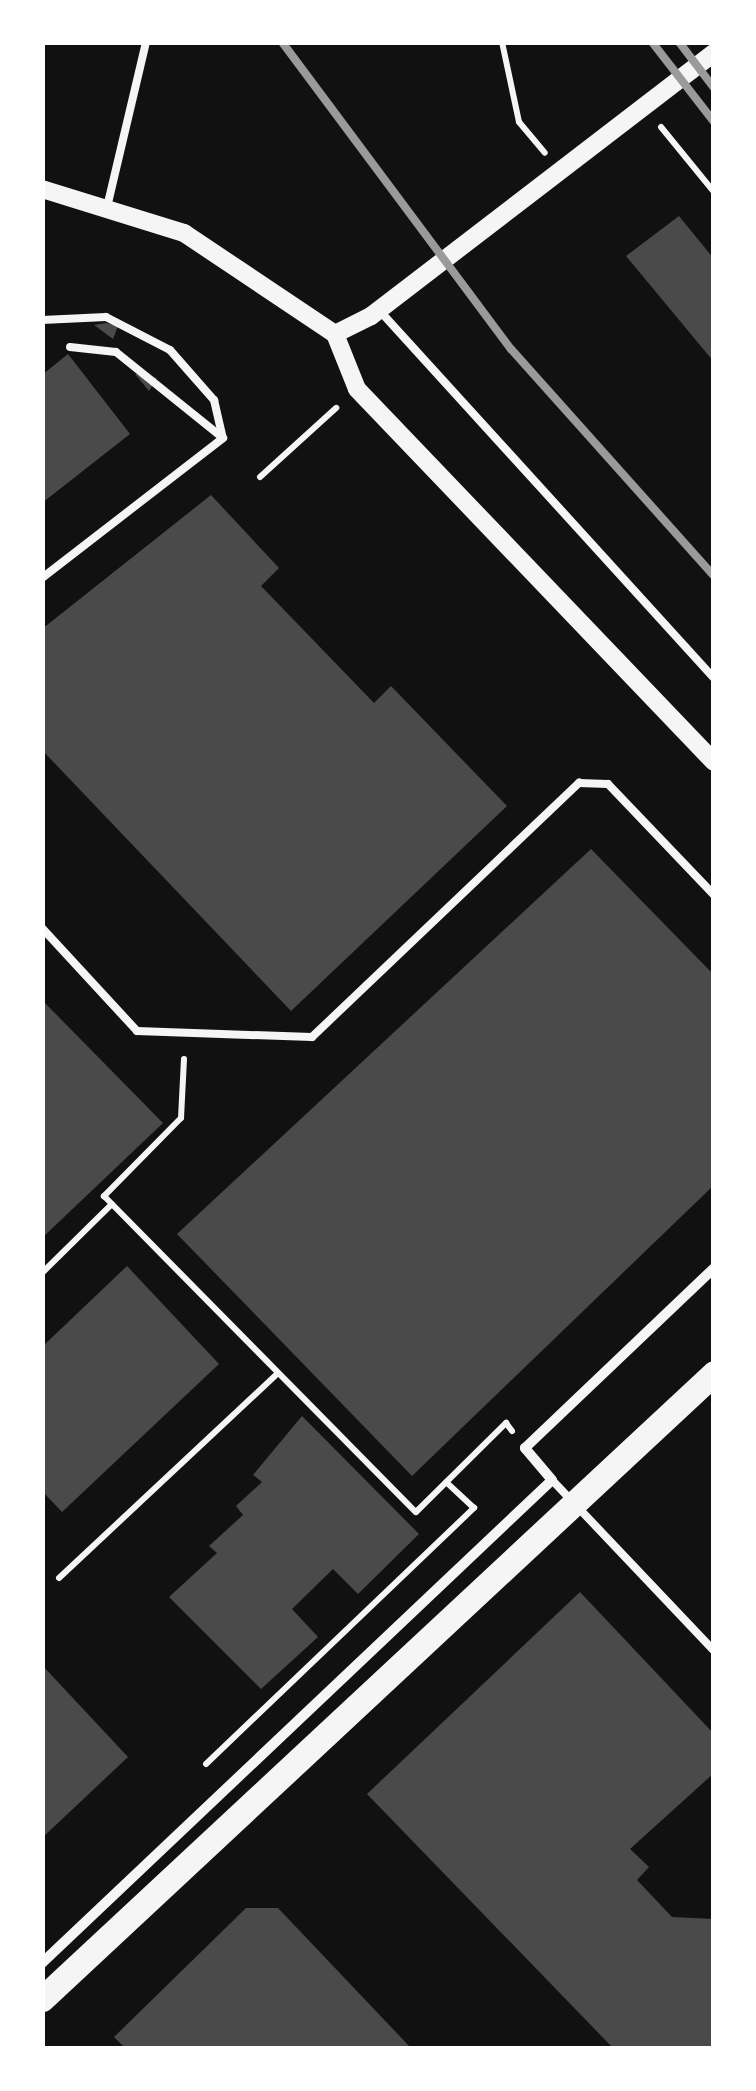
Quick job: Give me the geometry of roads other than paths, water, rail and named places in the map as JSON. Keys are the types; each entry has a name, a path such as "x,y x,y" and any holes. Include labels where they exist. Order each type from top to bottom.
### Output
{"main road":[{"path":"42,1999 714,1373"}],"street":[{"path":"335,334 378,310 714,53"},
{"path":"42,190 108,202 184,232 335,334 358,389 714,762"},
{"path":"42,1962 552,1480 525,1448 714,1268"}],"lane":[{"path":"108,202 146,42"},
{"path":"378,310 714,678"},
{"path":"42,320 106,317 170,350 214,400 223,438"},
{"path":"70,347 116,352 223,438"},
{"path":"42,578 223,438"},
{"path":"42,928 138,1031 312,1036 579,782 608,784 714,895"},
{"path":"552,1480 714,1651"}],"railway":[{"path":"282,42 511,349 714,576"},
{"path":"652,42 714,122"},
{"path":"679,42 714,88"}]}
